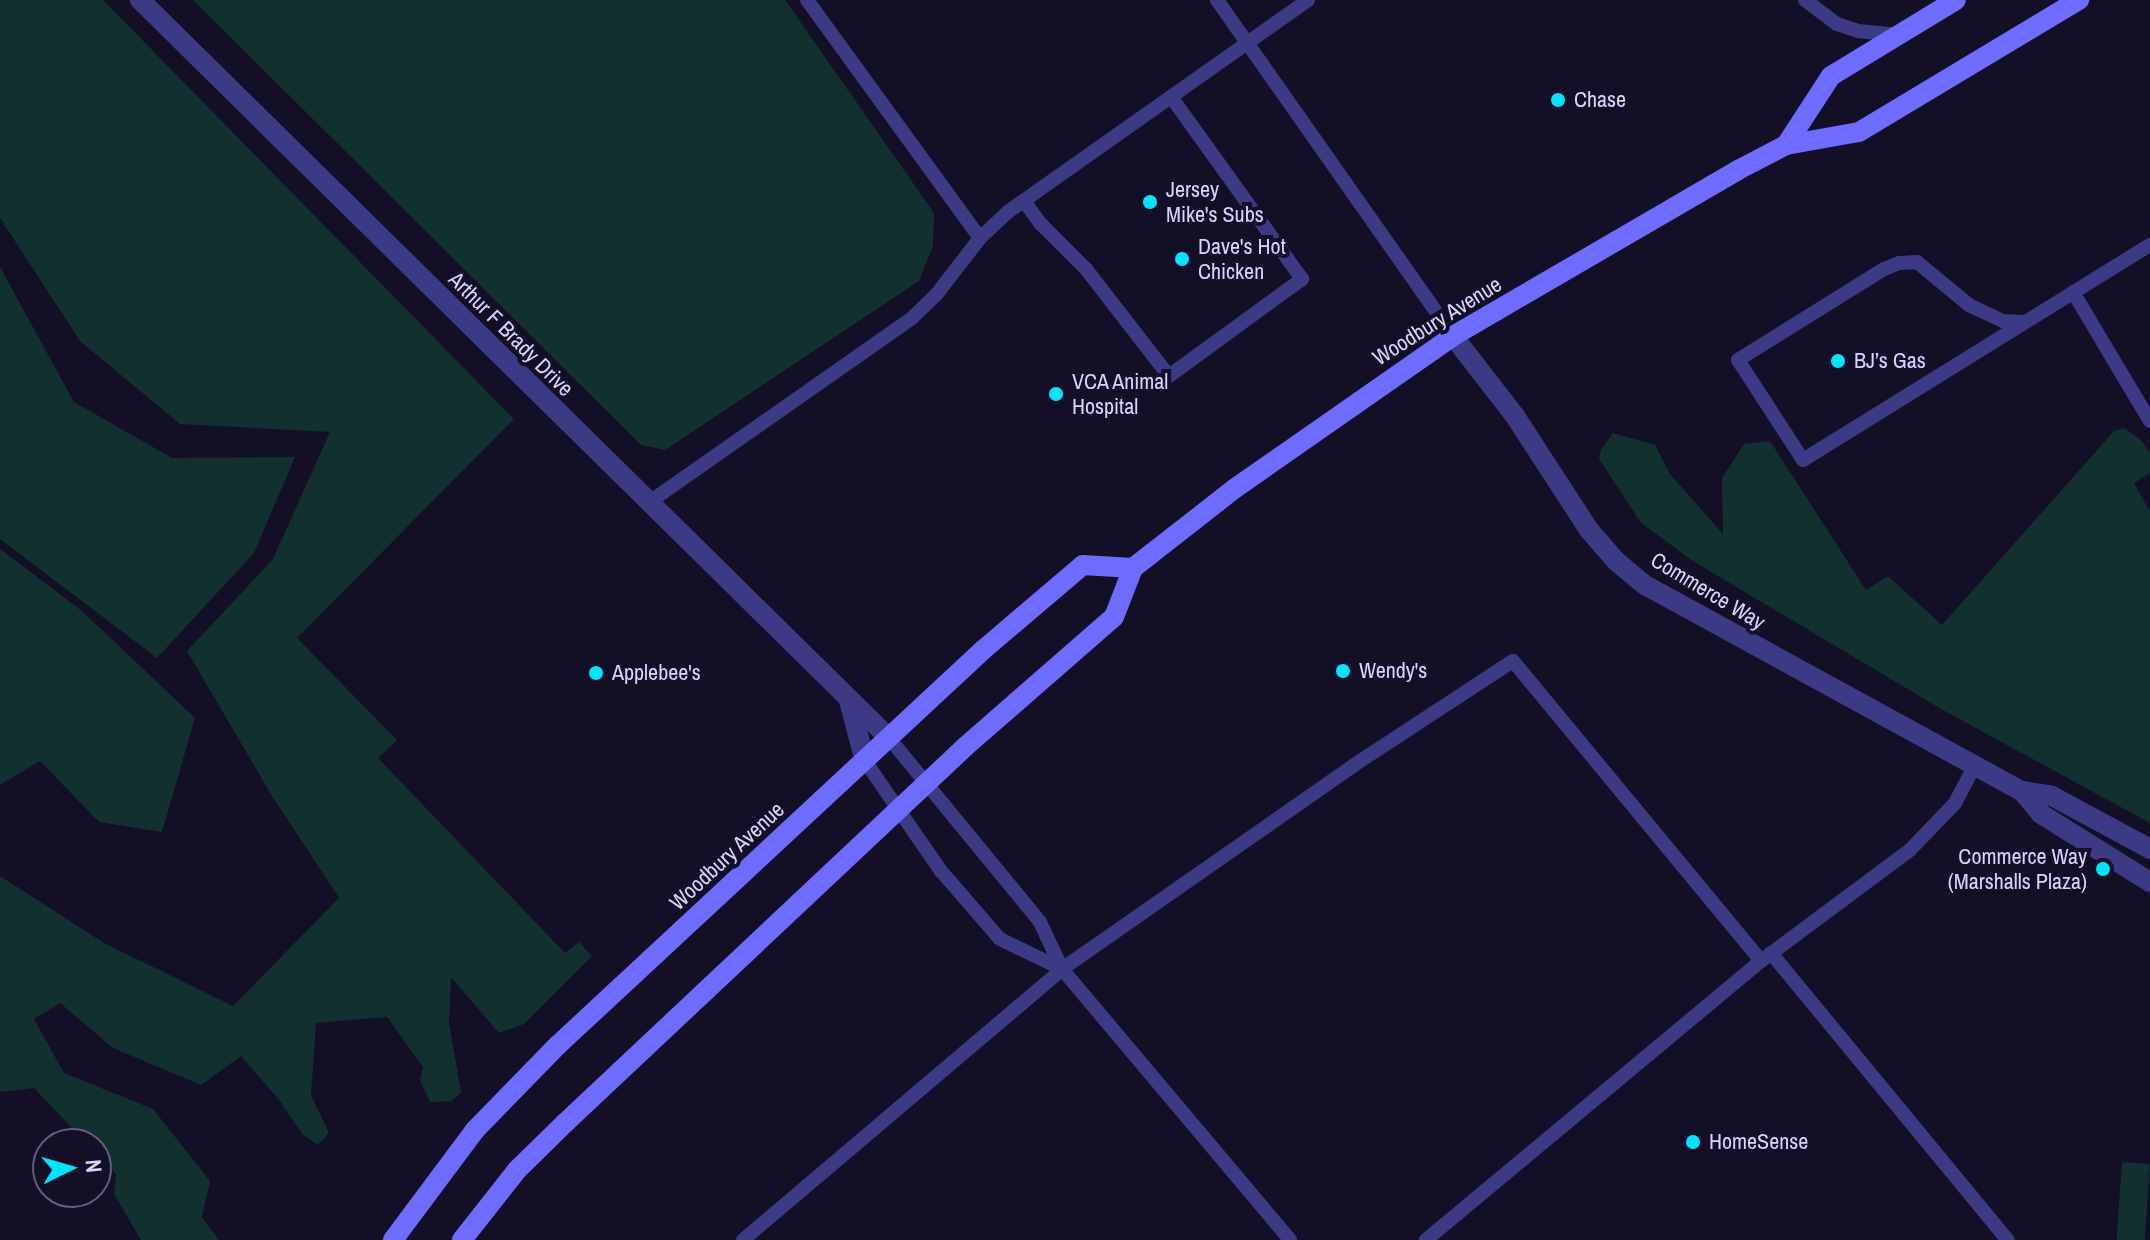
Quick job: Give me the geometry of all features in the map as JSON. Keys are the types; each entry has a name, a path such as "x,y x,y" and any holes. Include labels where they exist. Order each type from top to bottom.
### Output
{"main road":[{"name":"Woodbury Avenue","path":"1786,145 1831,76 1956,0"},
{"name":"Woodbury Avenue","path":"393,1240 475,1130 516,1087 983,650 1083,565 1133,568 1313,431 1453,336 1786,145 1859,132 2079,0"},
{"path":"462,1240 517,1170 555,1132 926,785 1114,617 1133,568"}],"street":[{"name":"Arthur F Brady Drive","path":"140,0 889,738"},
{"name":"Commerce Way","path":"1453,336 1515,416 1589,530 1616,561 1682,608 2022,791 2052,796 2150,849"},
{"path":"849,701 865,761"},
{"name":"Commerce Way","path":"2022,791 2041,814 2150,882"}],"lane":[{"path":"807,0 980,238"},
{"path":"1217,0 1453,336"},
{"path":"648,503 912,318 936,295 980,238 1024,201 1308,0"},
{"path":"1805,0 1837,24 1858,31 1900,35"},
{"path":"1024,201 1041,224 1086,269 1169,376 1302,279 1171,97"},
{"path":"2023,322 2003,321 1969,305 1917,262 1899,263 1884,269 1738,360 1803,460 2150,245"},
{"path":"2073,292 2150,421"},
{"path":"743,1240 1062,969 1354,765 1513,661 2008,1240"},
{"path":"889,738 1040,922 1062,969 1290,1240"},
{"path":"865,761 941,871 1000,939 1062,969"},
{"path":"1426,1240 1766,957 1910,850 1955,803 1975,765"}],"green space":[{"path":"0,0 103,0 514,419 297,638 397,740 378,758 565,953 579,942 592,956 524,1024 499,1033 451,977 449,1023 461,1092 452,1101 430,1102 420,1080 423,1067 387,1017 316,1023 311,1095 329,1133 318,1145 303,1135 279,1100 241,1056 201,1085 113,1048 60,1003 34,1019 64,1073 153,1109 210,1181 202,1217 219,1240 141,1240 114,1194 116,1174 112,1170 112,1128 72,1128 34,1088 0,1092 0,876 104,943 233,1006 339,898 272,796 187,651 273,559 330,432 180,424 80,341 0,218"},
{"path":"193,0 785,0 934,213 933,246 919,281 665,450 641,445"},
{"path":"0,267 74,402 172,458 295,457 254,553 157,658 0,539"},
{"path":"2124,428 2140,439 2150,452 2150,473 2134,483 2150,511 2150,823 1941,709 1693,561 1641,523 1599,459 1601,449 1613,433 1655,445 1670,474 1723,534 1722,478 1744,444 1770,441 1866,590 1888,576 1942,625 2114,431"},
{"path":"0,549 82,611 195,718 162,832 99,822 40,761 0,785"},
{"path":"2122,1162 2150,1164 2145,1240 2117,1240"}],"place":[{"name":"Chase","path":"1558,100"},
{"name":"Jersey Mike's Subs","path":"1150,202"},
{"name":"Dave's Hot Chicken","path":"1182,259"},
{"name":"BJ’s Gas","path":"1838,361"},
{"name":"VCA Animal Hospital","path":"1056,394"},
{"name":"Wendy's","path":"1343,671"},
{"name":"Applebee's","path":"596,673"},
{"name":"Commerce Way (Marshalls Plaza)","path":"2103,869"},
{"name":"HomeSense","path":"1693,1142"}]}
